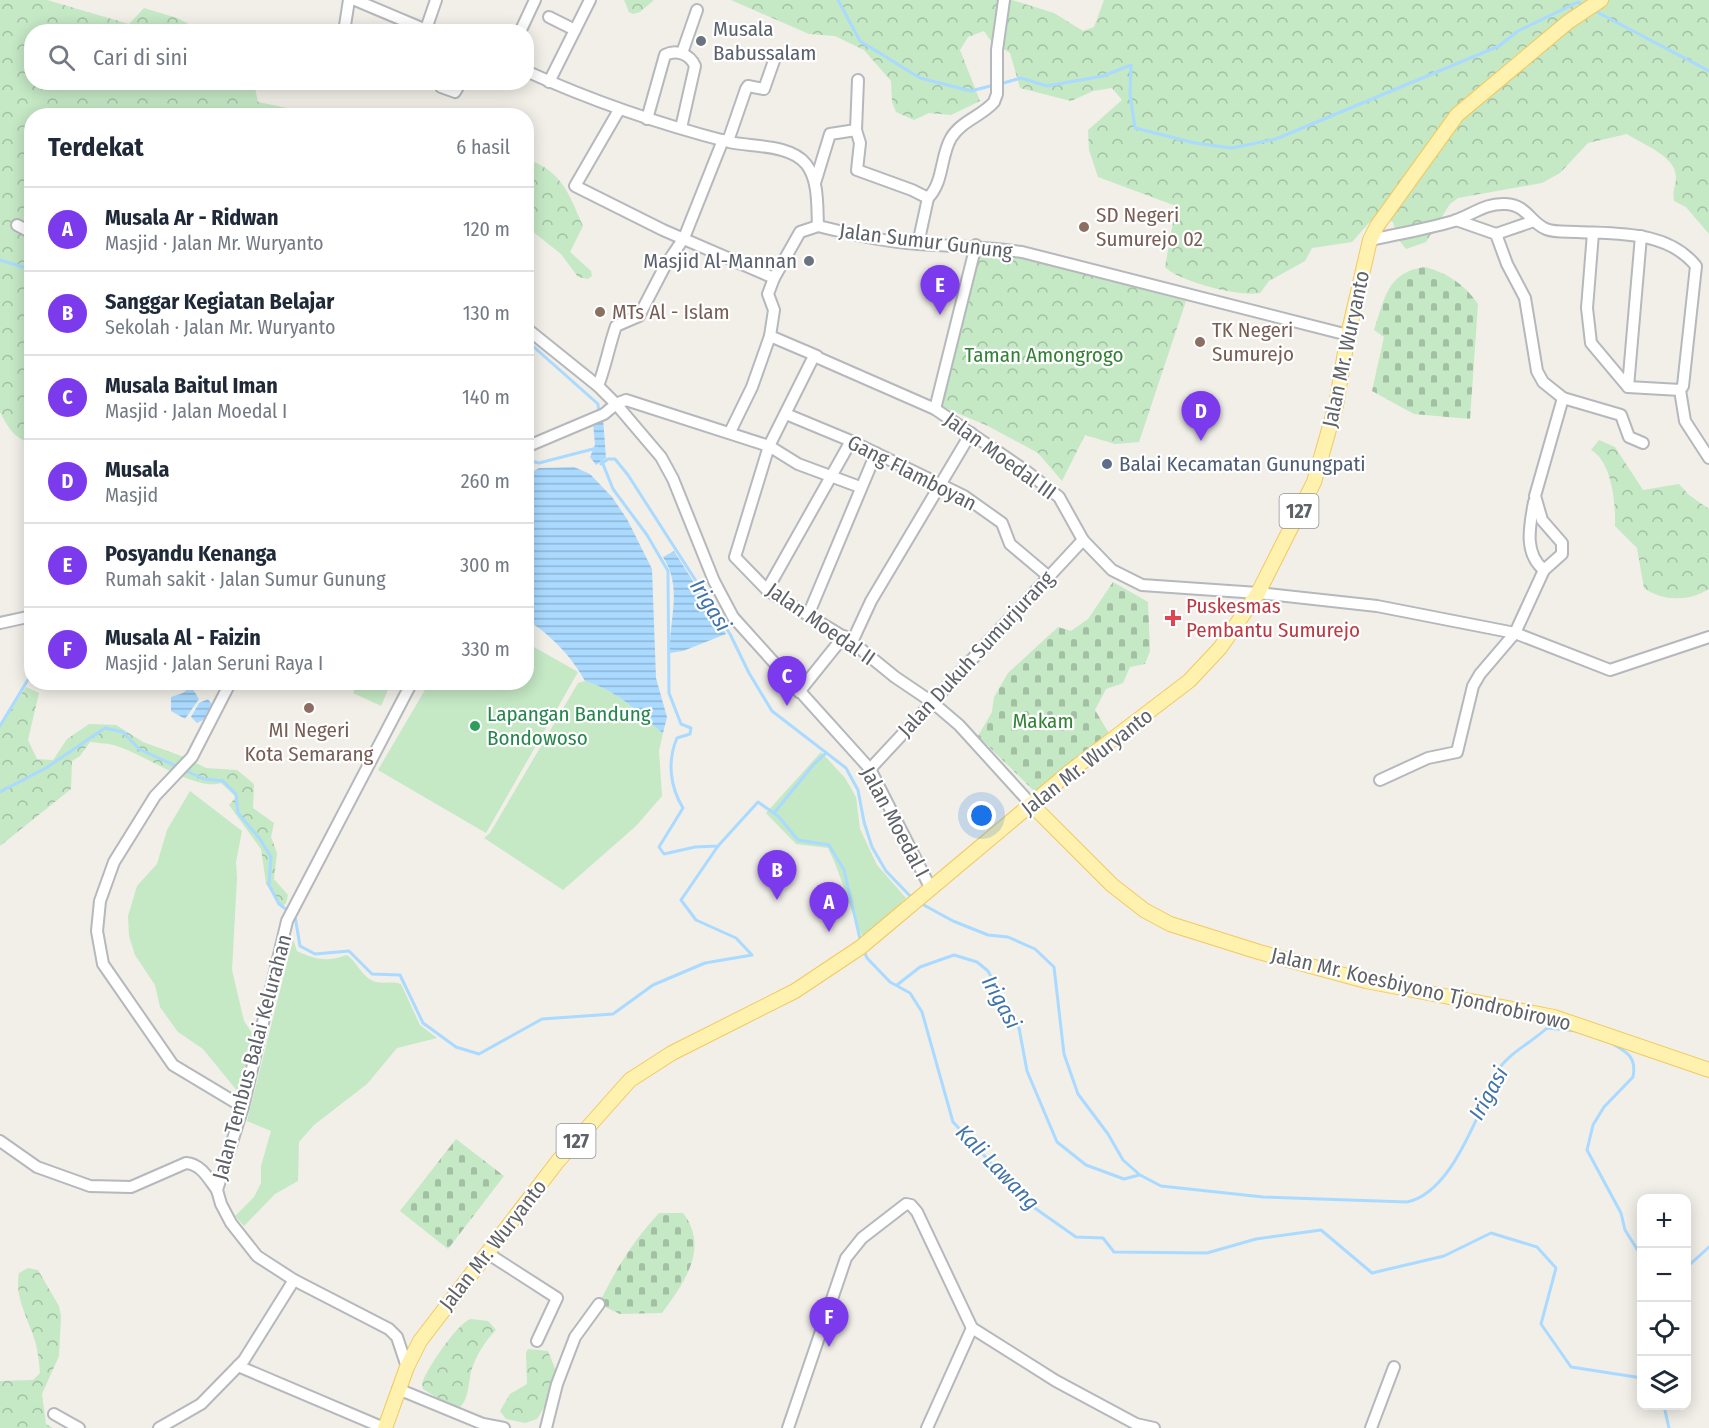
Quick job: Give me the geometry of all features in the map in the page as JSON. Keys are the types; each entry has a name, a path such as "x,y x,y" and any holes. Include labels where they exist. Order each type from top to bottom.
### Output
{"main road":[{"name":"Jalan Mr. Wuryanto","path":"384,1428 407,1367 420,1341 558,1161 630,1080 672,1053 795,991 861,947 1031,804 1189,681 1220,648 1258,593 1314,482 1336,405 1348,335 1370,240 1377,226 1457,115 1568,22 1600,0"},
{"name":"Jalan Mr. Koesbiyono Tjondrobirowo","path":"1031,804 1112,885 1144,910 1170,924 1259,952 1366,981 1554,1017 1709,1070"}],"street":[{"path":"345,24 349,0"},
{"path":"355,0 414,24"},
{"path":"430,24 436,0"},
{"path":"524,24 535,0"},
{"path":"549,82 590,0"},
{"path":"918,244 928,198 935,191 945,151 952,136 958,129 989,109 997,94 997,50 1004,0"},
{"path":"682,53 697,10"},
{"path":"549,17 575,30"},
{"path":"647,119 665,55 672,51 682,53 693,59 695,66 681,128"},
{"path":"598,386 606,365 608,345 616,326 639,316 665,266 684,238 746,89 748,86 764,89 776,55"},
{"name":"Jalan Sumur Gunung","path":"534,75 619,110 647,119 725,140 779,150 797,157 806,165 815,183 818,226 861,237 918,244 976,245 1022,252 1348,335"},
{"path":"858,80 856,130 860,143 857,170 928,198"},
{"path":"619,110 575,186 774,278"},
{"path":"815,183 830,134 856,130"},
{"path":"1370,240 1456,220 1489,205 1506,204 1528,212 1534,221 1547,230 1641,236 1677,248 1696,266 1683,386 1680,390 1674,392 1628,387 1591,343 1587,308 1593,233"},
{"path":"1456,220 1496,234 1534,221"},
{"path":"17,225 24,229"},
{"path":"730,432 752,387 770,336 774,310 768,294 774,278 800,232 818,226"},
{"path":"1496,234 1507,264 1525,297 1537,371 1543,382 1563,398 1621,415 1629,436 1644,443"},
{"path":"1628,387 1641,236"},
{"path":"935,409 976,245"},
{"name":"Jalan Moedal I","path":"534,334 613,400 661,457 684,501 714,580 733,617 870,769 931,889"},
{"name":"Jalan Moedal III","path":"770,336 935,409 971,433 1059,497 1083,540 1112,570 1142,585 1258,593 1377,606 1515,633 1610,670 1619,669 1709,637"},
{"path":"769,446 814,357 817,356"},
{"path":"1680,390 1685,421 1709,458"},
{"path":"1544,570 1536,563 1529,540 1535,496 1563,398"},
{"path":"534,444 604,414 613,400 626,400 769,446 798,464 860,487"},
{"name":"Gang Flamboyan","path":"786,414 851,441 964,496 1002,523 1010,544 1048,576"},
{"path":"799,692 848,639 971,433"},
{"path":"767,590 851,441"},
{"name":"Jalan Moedal II","path":"769,446 735,555 767,590 809,613 848,639 932,702 959,725 1031,804"},
{"path":"809,613 876,453"},
{"path":"1380,780 1428,758 1457,752 1473,686 1480,674 1515,633 1544,570 1562,554 1563,543 1542,520 1535,496"},
{"name":"Jalan Dukuh Sumurjurang","path":"870,769 1083,540"},
{"path":"0,623 24,618"},
{"path":"226,690 192,757 178,774 154,796 114,862 100,901 97,931 100,954 119,989 172,1065 243,1107"},
{"name":"Jalan Tembus Balai Kelurahan","path":"407,1367 397,1337 389,1329 294,1280 257,1256 231,1223 220,1204 217,1190 243,1107 287,921 296,908 408,690"},
{"path":"0,1140 37,1167 90,1186 131,1187 186,1163 194,1164 200,1169 217,1190"},
{"path":"788,1428 821,1324 849,1254 862,1238 906,1204 911,1205 917,1212 972,1328 1056,1382 1136,1424 1154,1428"},
{"path":"487,1253 557,1298 537,1341"},
{"path":"160,1428 201,1404 238,1366 262,1334 294,1280"},
{"path":"546,1428 557,1384 575,1337 599,1304"},
{"path":"927,1428 972,1328"},
{"path":"238,1366 384,1428"},
{"path":"1371,1428 1394,1367"},
{"path":"398,1389 483,1424 504,1428"},
{"path":"54,1414 79,1428"}],"green space":[{"path":"0,0 47,0 129,24 24,24 24,90 255,90 258,102 287,108 24,108 24,440 15,435 0,412"},
{"path":"624,0 654,0 640,12 633,14 629,12"},
{"path":"731,0 1012,0 1054,13 1083,31 1094,27 1104,0 1709,0 1709,234 1686,207 1674,201 1676,177 1675,170 1670,163 1657,151 1627,134 1588,143 1560,173 1542,183 1458,198 1450,204 1426,242 1406,249 1398,239 1393,222 1376,215 1352,242 1312,248 1305,261 1269,281 1260,293 1238,293 1210,287 1183,278 1165,267 1176,206 1098,177 1089,150 1088,130 1122,100 1112,88 1093,91 1071,101 1020,88 1010,53 991,41 984,31 968,37 960,50 980,101 951,115 929,113 914,120 896,112 892,102 891,81 864,50 835,36 809,34"},
{"path":"144,8 189,24 129,24"},
{"path":"534,162 549,170 568,194 583,226 570,252 591,271 592,276 588,279 578,277 561,254 534,233"},
{"name":"Taman Amongrogo","path":"979,251 1008,254 1186,301 1139,442 1115,444 1085,435 1062,481 1038,453 988,426 938,405"},
{"path":"1425,267 1455,281 1478,304 1470,419 1414,414 1372,391 1384,337 1374,330 1385,297 1389,288 1403,274"},
{"path":"1599,440 1615,447 1643,490 1679,484 1689,495 1709,509 1709,589 1685,598 1668,598 1651,593 1644,588 1637,548 1615,526 1615,507 1608,473 1604,464 1591,450"},
{"name":"Makam","path":"1113,582 1148,602 1150,651 1145,664 1130,667 1123,683 1106,689 1095,710 1110,735 1036,793 978,736 992,712 994,697 1008,673 1058,627 1071,631 1088,619"},
{"name":"Lapangan Bandung Bondowoso","path":"534,647 578,672 486,833 378,770 425,690 534,690"},
{"path":"585,681 619,697 663,733 659,751 662,796 636,826 563,890 484,838 490,833 578,683"},
{"path":"24,690 32,690 39,693 28,740 37,759 53,760 67,739 89,724 116,725 143,742 206,768 237,770 254,784 253,808 274,823 271,837 277,853 274,879 288,895 286,903 281,908 266,883 261,849 229,805 236,797 221,783 197,782 110,744 90,742 80,756 72,761 71,789 0,846 0,726"},
{"path":"354,690 388,690 381,706 353,693"},
{"path":"821,752 845,778 856,797 860,829 877,865 906,898 864,940 828,848 796,844 766,813"},
{"path":"190,791 242,831 236,862 232,970 244,1021 255,1038 239,1093 203,1049 178,1032 160,1007 155,985 135,955 129,936 128,916 137,886 157,864 167,830"},
{"path":"293,939 297,951 304,954 327,959 347,955 371,980 379,983 401,984 420,1025 437,1038 397,1048 367,1084 314,1125 299,1142 298,1181 275,1194 244,1226 235,1216 254,1197 261,1183 261,1166 271,1131 247,1121"},
{"path":"456,1139 504,1176 448,1249 400,1211"},
{"path":"659,1213 683,1213 691,1226 694,1252 691,1265 678,1290 662,1313 620,1314 599,1304 626,1256"},
{"path":"28,1268 38,1270 59,1306 61,1316 59,1356 42,1394 46,1424 53,1428 0,1428 0,1381 33,1380 40,1373 36,1345 18,1291 19,1273"},
{"path":"471,1319 488,1321 496,1330 484,1344 475,1361 465,1400 459,1408 454,1408 423,1389 422,1384 443,1348 458,1329"},
{"path":"528,1349 548,1351 562,1386 548,1401 537,1419 525,1423 506,1419 500,1411 510,1394 527,1384 526,1353"}],"water":[{"path":"603,418 606,458 596,465 590,457 595,445 593,422"},
{"path":"574,467 590,474 612,497 627,519 652,569 656,678 667,717 663,733 619,697 585,681 574,663 560,647 534,625 534,471 539,468"},
{"path":"674,551 726,634 683,651 670,653 674,592 669,569 663,557"},
{"path":"186,690 193,690 199,699 185,719 171,711 171,697"},
{"path":"208,699 213,706 203,720 197,723 191,717 199,703"}],"waterway":[{"path":"838,0 860,41 920,78 971,91 994,85"},
{"path":"1000,84 1021,78 1047,86 1103,76 1131,65 1130,94 1135,128 1195,143 1232,148 1276,139 1499,46 1518,31 1578,2 1584,6"},
{"path":"1593,10 1709,71"},
{"path":"0,260 24,268"},
{"path":"534,347 598,404 599,414"},
{"path":"534,462 539,463 597,448"},
{"name":"Kali Lawang","path":"601,459 613,489 647,535 668,571 669,693 681,724 691,728 690,734 677,738 671,765 675,791 683,808 659,847 664,854 695,847 718,846 758,802 778,816 798,840 829,845 844,870 861,943"},
{"name":"Irigasi","path":"601,464 608,459 615,459 628,475 730,634 749,673 772,711 846,768 858,790 864,822 872,847 886,871 911,897"},
{"path":"0,726 24,686"},
{"path":"0,792 46,768 105,728 123,732 139,749 178,767"},
{"name":"Irigasi","path":"774,813 814,764 826,753"},
{"path":"184,770 204,779 223,781 236,794 238,813 260,839 271,857 269,885 279,904 295,916 300,946 315,954 349,951 372,974 400,975 423,1023 456,1047 479,1054 542,1019 613,1014 653,985 705,963 752,955 736,938 696,920 681,900 718,846"},
{"name":"Irigasi","path":"922,904 953,921 988,935 1008,937 1035,949 1054,967 1064,1054 1078,1094 1108,1134 1123,1160 1140,1175 1161,1186 1263,1197 1407,1202 1420,1198 1441,1180 1459,1155 1493,1078 1501,1066 1547,1028 1577,1031"},
{"name":"Kali Lawang","path":"863,949 867,958 890,982 910,993 922,1012 953,1122 1029,1204 1076,1237 1103,1238 1114,1252 1207,1253 1256,1239 1321,1230 1372,1273 1444,1256 1491,1233 1537,1247 1556,1268 1541,1324 1571,1367 1637,1377"},
{"name":"Irigasi","path":"897,985 920,967 954,955 977,962 988,971 1019,1028 1027,1071 1057,1142 1086,1165 1124,1179 1139,1175"},
{"name":"Irigasi","path":"1611,1043 1630,1056 1634,1065 1633,1077 1604,1107 1593,1125 1587,1150 1621,1213 1625,1230 1637,1249"},
{"name":"Irigasi","path":"1691,1263 1709,1247"},
{"name":"Kali Lawang","path":"1665,1410 1669,1428"}],"place":[{"name":"Musala Babussalam","path":"701,41"},
{"name":"SD Negeri Sumurejo 02","path":"1084,227"},
{"name":"Masjid Al-Mannan","path":"809,261"},
{"name":"MTs Al - Islam","path":"600,312"},
{"name":"Posyandu Kenanga","path":"940,315"},
{"name":"TK Negeri Sumurejo","path":"1200,342"},
{"name":"Musala","path":"1201,441"},
{"name":"Balai Kecamatan Gunungpati","path":"1107,464"},
{"name":"Puskesmas Pembantu Sumurejo","path":"1173,618"},
{"name":"Musala Baitul Iman","path":"787,706"},
{"name":"MI Negeri Kota Semarang","path":"309,708"},
{"name":"Lapangan Bandung Bondowoso","path":"475,726"},
{"name":"Sanggar Kegiatan Belajar","path":"777,900"},
{"name":"Musala Ar - Ridwan","path":"829,932"},
{"name":"Musala Al - Faizin","path":"829,1347"}]}
